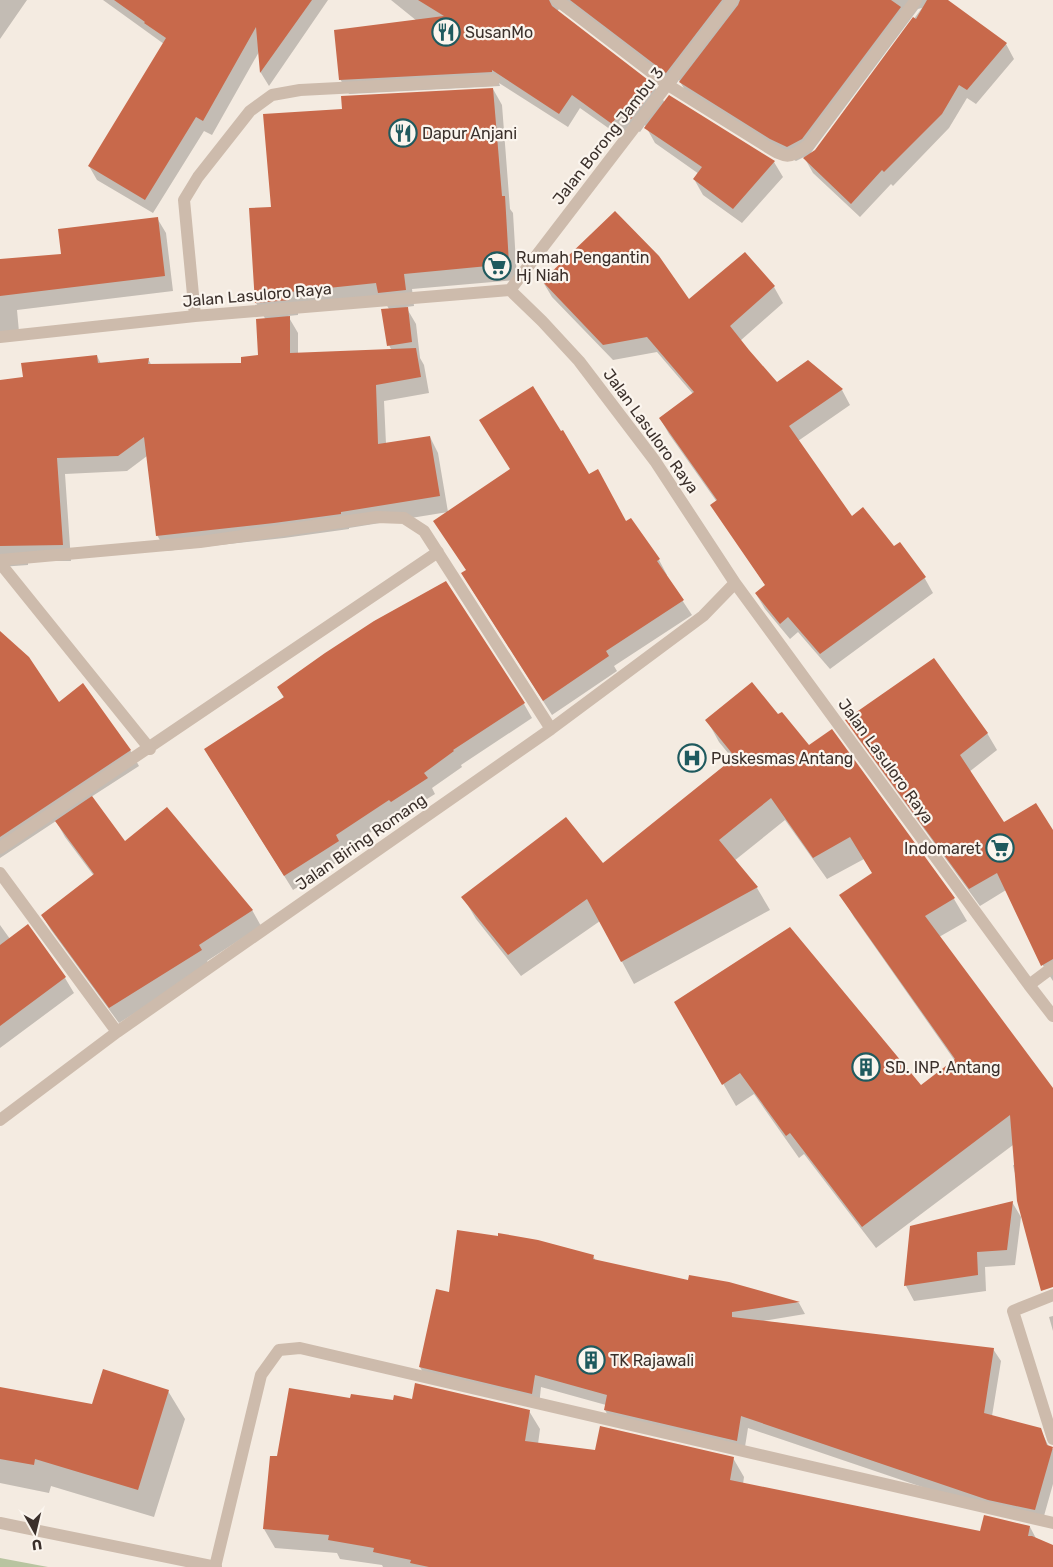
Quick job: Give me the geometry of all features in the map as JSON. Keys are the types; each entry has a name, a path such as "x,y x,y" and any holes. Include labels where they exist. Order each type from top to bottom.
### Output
{"street":[{"path":"557,0 668,84 779,154 789,156 808,145 916,0"},
{"name":"Jalan Borong Jambu 3","path":"510,290 732,0"},
{"path":"196,316 184,200 198,177 250,111 272,95 300,90 494,80"},
{"name":"Jalan Lasuloro Raya","path":"0,337 196,316 510,290 579,361 655,462 735,583 1028,985 1053,1016"},
{"path":"0,561 200,542 377,517 404,518 424,531 551,729"},
{"path":"0,848 150,749 438,552"},
{"path":"0,561 150,749"},
{"name":"Jalan Biring Romang","path":"0,1120 117,1032 551,729 703,616 735,583"},
{"path":"0,873 117,1032"},
{"path":"1028,985 1053,967"},
{"path":"1053,1295 1013,1310 1053,1439"},
{"path":"0,1523 216,1567 261,1375 279,1350 300,1348 1053,1523"}],"green space":[{"path":"0,1558 48,1567 0,1567"}],"building":[{"path":"114,0 312,0 260,73 256,27 203,121 196,117 145,200 88,166 166,38"},
{"path":"418,0 549,0 552,6 656,86 631,119 620,111 612,124 572,95 559,114 492,70 492,72 339,80 334,30 444,16"},
{"path":"570,0 722,0 666,73"},
{"path":"740,0 891,0 901,7 802,139 787,147 770,139 679,82"},
{"path":"927,0 948,0 1007,43 967,90 959,85 942,114 884,172 882,170 851,204 803,158 815,150 913,17 916,19"},
{"path":"493,88 502,196 505,196 509,264 404,274 406,290 378,293 376,283 290,292 290,300 255,303 249,208 271,207 263,114 342,109 341,96"},
{"path":"669,95 775,161 733,209 693,179 702,167 644,128"},
{"path":"615,211 659,256 689,299 745,252 775,286 730,326 777,382 808,360 843,389 789,426 852,516 863,507 894,546 900,542 926,577 820,654 788,617 780,624 755,593 765,585 710,505 717,500 659,418 694,392 647,337 603,345 542,281"},
{"path":"158,217 165,276 0,296 0,259 61,254 58,229"},
{"path":"408,307 412,342 387,346 381,309"},
{"path":"290,316 290,353 416,348 421,377 376,385 378,444 430,436 440,496 341,512 341,514 156,536 144,437 118,456 57,458 63,545 0,546 0,380 23,377 21,363 97,355 98,363 149,358 148,364 241,363 241,357 258,355 256,319"},
{"path":"533,386 561,431 563,430 589,474 598,469 626,521 631,518 660,559 657,561 684,600 606,651 609,656 543,701 461,573 466,570 433,521 510,469 479,420"},
{"path":"446,581 525,703 453,750 424,773 428,778 391,802 389,800 336,835 339,841 284,876 204,749 284,697 277,687 325,653 374,621"},
{"path":"0,631 29,657 59,702 83,683 131,750 0,837"},
{"path":"934,658 988,733 960,755 1004,822 1036,803 1053,830 1053,959 1041,966 997,873 969,889 845,720"},
{"path":"752,682 778,714 782,712 809,745 832,729 955,898 925,916 1053,1088 1053,1287 1041,1291 1017,1201 1010,1115 862,1227 790,1133 786,1136 740,1073 722,1085 674,1002 790,927 921,1085 955,1059 839,895 872,873 850,837 813,858 771,798 719,840 758,887 621,962 587,899 508,955 461,897 566,817 603,863 735,757 705,720"},
{"path":"92,796 125,841 167,807 253,910 199,945 202,950 109,1008 41,915 94,874 55,821"},
{"path":"28,924 66,977 0,1026 0,945"},
{"path":"1013,1201 1007,1250 977,1252 978,1275 904,1286 910,1226"},
{"path":"457,1230 498,1236 498,1233 538,1240 594,1255 593,1259 688,1280 689,1275 729,1282 800,1302 732,1312 732,1317 994,1348 984,1413 1041,1428 1047,1445 1053,1447 1035,1510 988,1500 741,1416 737,1441 604,1410 607,1395 535,1375 532,1394 419,1367 436,1289 449,1292"},
{"path":"103,1369 169,1390 138,1490 35,1459 34,1465 0,1459 0,1387 92,1404"},
{"path":"415,1383 530,1410 525,1441 595,1450 600,1426 734,1457 730,1480 980,1531 984,1515 1030,1526 1028,1536 1053,1545 1053,1567 429,1567 410,1563 411,1560 373,1552 374,1548 328,1540 329,1535 263,1529 270,1456 277,1456 289,1388 350,1398 351,1394 393,1400 394,1395 412,1399"}],"place":[{"name":"SusanMo","path":"446,32"},
{"name":"Dapur Anjani","path":"403,133"},
{"name":"Rumah Pengantin Hj Niah","path":"497,266"},
{"name":"Puskesmas Antang","path":"692,758"},
{"name":"Indomaret","path":"1000,848"},
{"name":"SD. INP. Antang","path":"866,1067"},
{"name":"TK Rajawali","path":"591,1360"}]}
